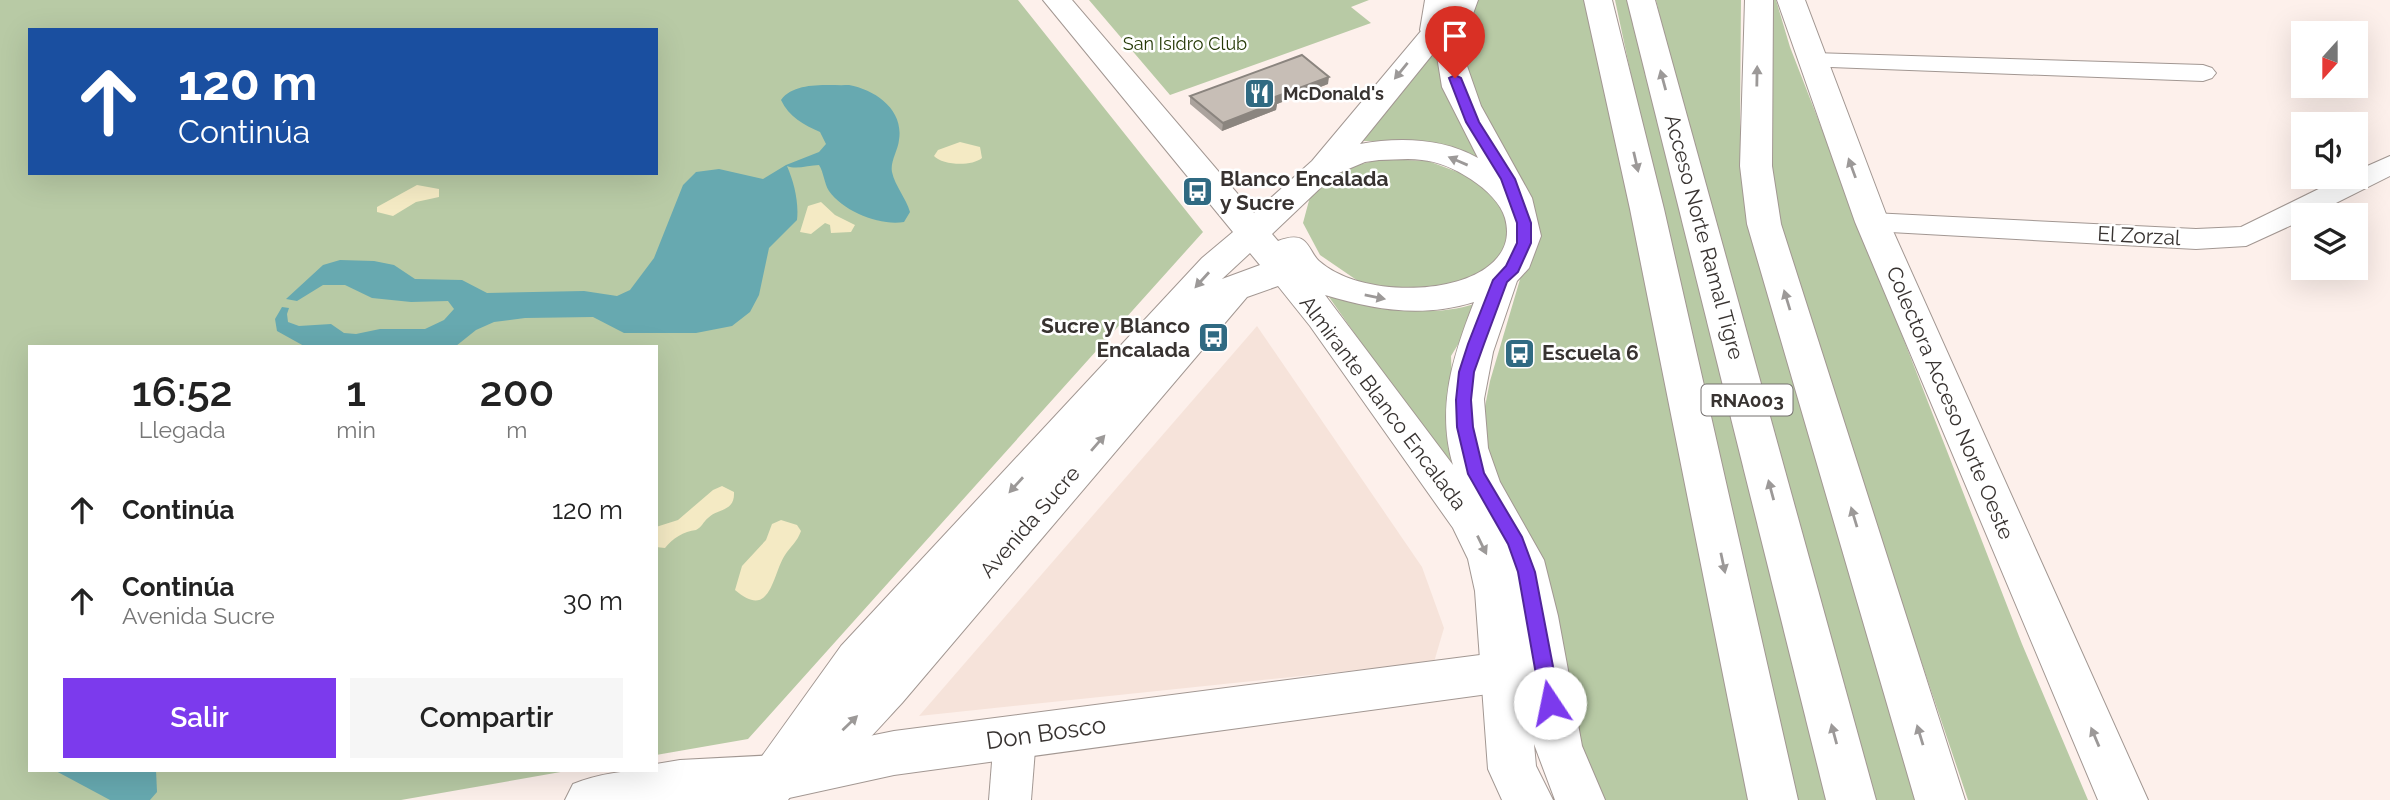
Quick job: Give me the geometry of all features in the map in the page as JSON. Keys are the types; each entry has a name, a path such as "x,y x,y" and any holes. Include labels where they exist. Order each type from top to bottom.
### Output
{"main road":[{"name":"Almirante Blanco Encalada","path":"1057,0 1252,234 1297,268 1323,317 1469,518 1489,559 1497,592 1503,672 1518,790"},
{"path":"1434,30 1439,0"},
{"path":"1463,0 1453,26 1450,46 1455,78 1473,122 1508,179 1524,223 1524,243 1513,268 1500,280 1460,295 1425,301 1390,300 1361,294 1297,268 1289,222 1312,179 1434,30 1463,0"},
{"name":"RNA003","path":"1598,0 1650,222 1773,800"},
{"name":"Acceso Norte Ramal Tigre","path":"1641,0 1851,800"},
{"path":"1759,0 1756,166 1764,224 1940,800"},
{"name":"Colectora Acceso Norte Oeste","path":"1791,0 1872,222 2123,800"},
{"path":"1312,179 1368,152 1423,150 1463,162 1497,182 1515,198"},
{"name":"Avenida Sucre","path":"767,789 857,660 1214,267 1312,179"},
{"name":"Avenida Sucre","path":"767,789 828,745 886,688 1234,288 1265,275 1297,268"},
{"name":"Almirante Blanco Encalada","path":"1500,280 1467,372 1465,427 1476,474 1516,542 1527,572 1559,748 1580,800"},
{"name":"Don Bosco","path":"590,800 680,783 767,789 894,753 1503,672"}],"street":[{"path":"1813,61 2203,73"},
{"name":"El Zorzal","path":"1872,222 2196,239 2246,236 2390,164"},
{"path":"1010,800 1015,737"}],"shaded area":[{"path":"1257,326 1422,567 1444,628 1434,662 919,716"}],"green space":[{"path":"0,0 1018,0 1203,232 748,739 658,755 658,345 28,345 28,772 561,772 401,800 0,800"},
{"name":"San Isidro Club","path":"1089,0 1369,0 1351,7 1371,23 1170,95"},
{"path":"1478,0 1589,0 1754,800 1590,800 1505,507 1480,432 1490,381 1536,225 1461,66 1464,25"},
{"path":"1615,0 1634,0 1831,800 1798,800 1670,257"},
{"path":"1656,0 1741,0 1740,124 1752,212 1931,800 1872,800 1690,142"},
{"path":"1766,0 1776,0 1790,47 2022,644 2088,800 1968,800 1781,245 1762,159"},
{"path":"1443,40 1488,164 1414,141 1356,141"},
{"path":"1381,159 1428,161 1471,177 1502,204 1511,236 1496,266 1459,287 1409,292 1358,281 1320,255 1303,223 1311,193 1339,170"},
{"path":"1324,290 1404,310 1445,310 1485,300 1451,356 1455,459 1451,470"}],"sand":[{"path":"960,142 980,147 982,158 971,163 957,164 934,156 938,150"},
{"path":"417,185 439,189 439,197 416,202 393,216 377,212 377,207"},
{"path":"821,202 835,215 855,225 851,232 831,233 830,225 825,223 811,234 800,232 808,206"},
{"path":"722,486 734,492 732,503 712,515 696,530 679,536 665,548 658,547 658,526 678,520 713,490"},
{"path":"781,520 797,525 801,531 785,555 769,592 756,600 747,598 735,590 742,566 766,540 772,524"}],"water":[{"path":"849,85 869,91 892,111 897,119 899,140 892,172 910,212 904,222 895,223 863,216 844,205 829,191 819,165 787,166 795,192 797,220 769,248 759,295 750,312 732,326 696,333 624,333 593,317 525,318 494,322 476,330 457,345 302,345 277,331 275,319 282,307 289,308 288,322 299,326 331,324 344,333 356,334 380,329 425,329 444,320 454,309 448,301 411,302 372,298 345,285 323,285 297,301 286,299 323,265 340,260 374,261 394,265 415,279 462,280 487,293 584,291 617,296 630,290 654,258 683,185 696,172 719,169 763,179 786,165 819,152 826,144 820,132 797,120 781,100 787,94 803,87"},
{"path":"58,772 156,772 157,792 150,800 110,800"}],"building":[{"name":"McDonald's","path":"1302,55 1329,77 1272,98 1277,102 1223,123 1190,96"}],"place":[{"name":"McDonald's","path":"1260,94"},
{"name":"Blanco Encalada y Sucre","path":"1197,191"},
{"name":"Sucre y Blanco Encalada","path":"1213,338"},
{"name":"Escuela 6","path":"1519,353"}],"route":[{"path":"1455,78 1473,122 1508,179 1524,223 1524,243 1513,268 1500,280 1467,372 1465,427 1476,474 1498,516 1516,542 1527,572 1550,703"}]}
